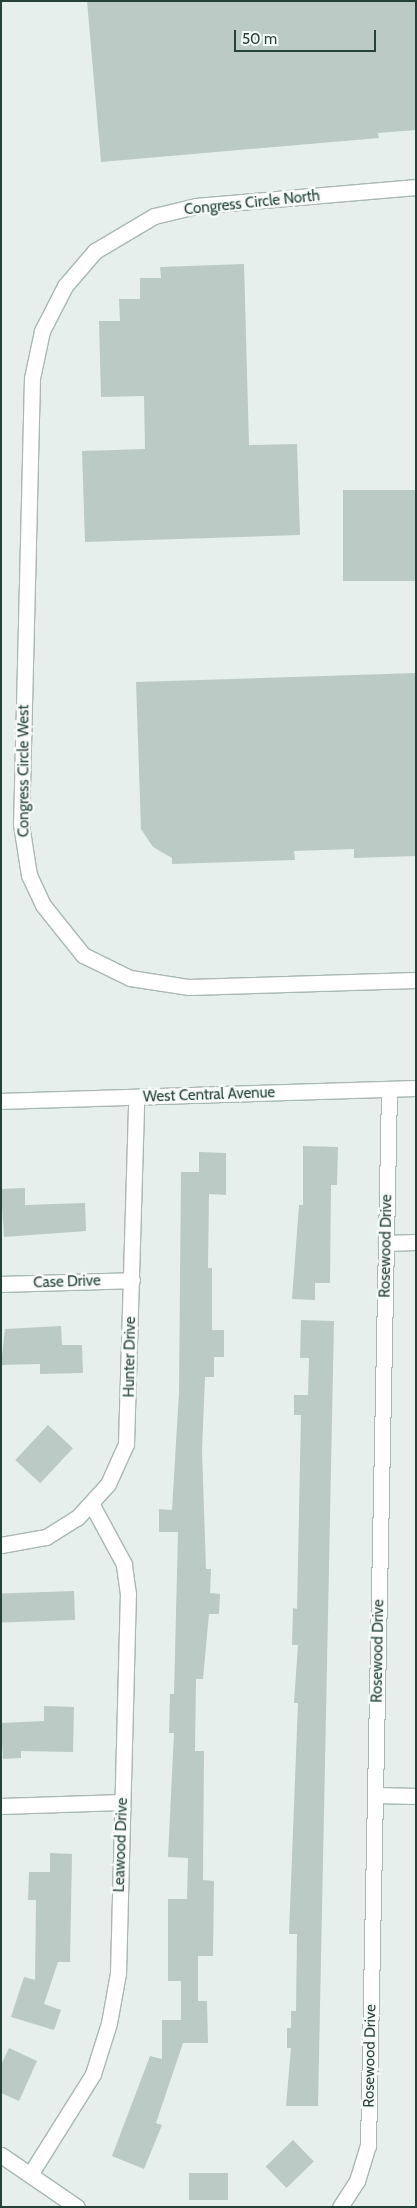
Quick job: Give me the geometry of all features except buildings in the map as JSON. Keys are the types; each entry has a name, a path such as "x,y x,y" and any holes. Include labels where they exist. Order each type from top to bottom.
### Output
{"street":[{"name":"Congress Circle North","path":"78,271 95,251 128,229 196,206 416,188"},
{"name":"Congress Circle West","path":"78,271 42,330 32,378 21,824 29,874 43,905 83,956 130,978 166,987 416,980"},
{"name":"West Central Avenue","path":"1,1101 416,1088"},
{"name":"Rosewood Drive","path":"340,2207 357,2181 368,2146 389,1089"},
{"name":"Hunter Drive","path":"1,1545 46,1537 92,1505 115,1474 129,1431 136,1097"},
{"path":"386,1243 416,1242"},
{"name":"Case Drive","path":"1,1284 132,1280"},
{"name":"Leawood Drive","path":"31,2173 93,2074 109,2022 118,1973 128,1594 124,1564 92,1505"},
{"path":"376,1796 416,1796"},
{"path":"1,1806 122,1802"},
{"path":"1,2155 31,2173 77,2207"}]}
